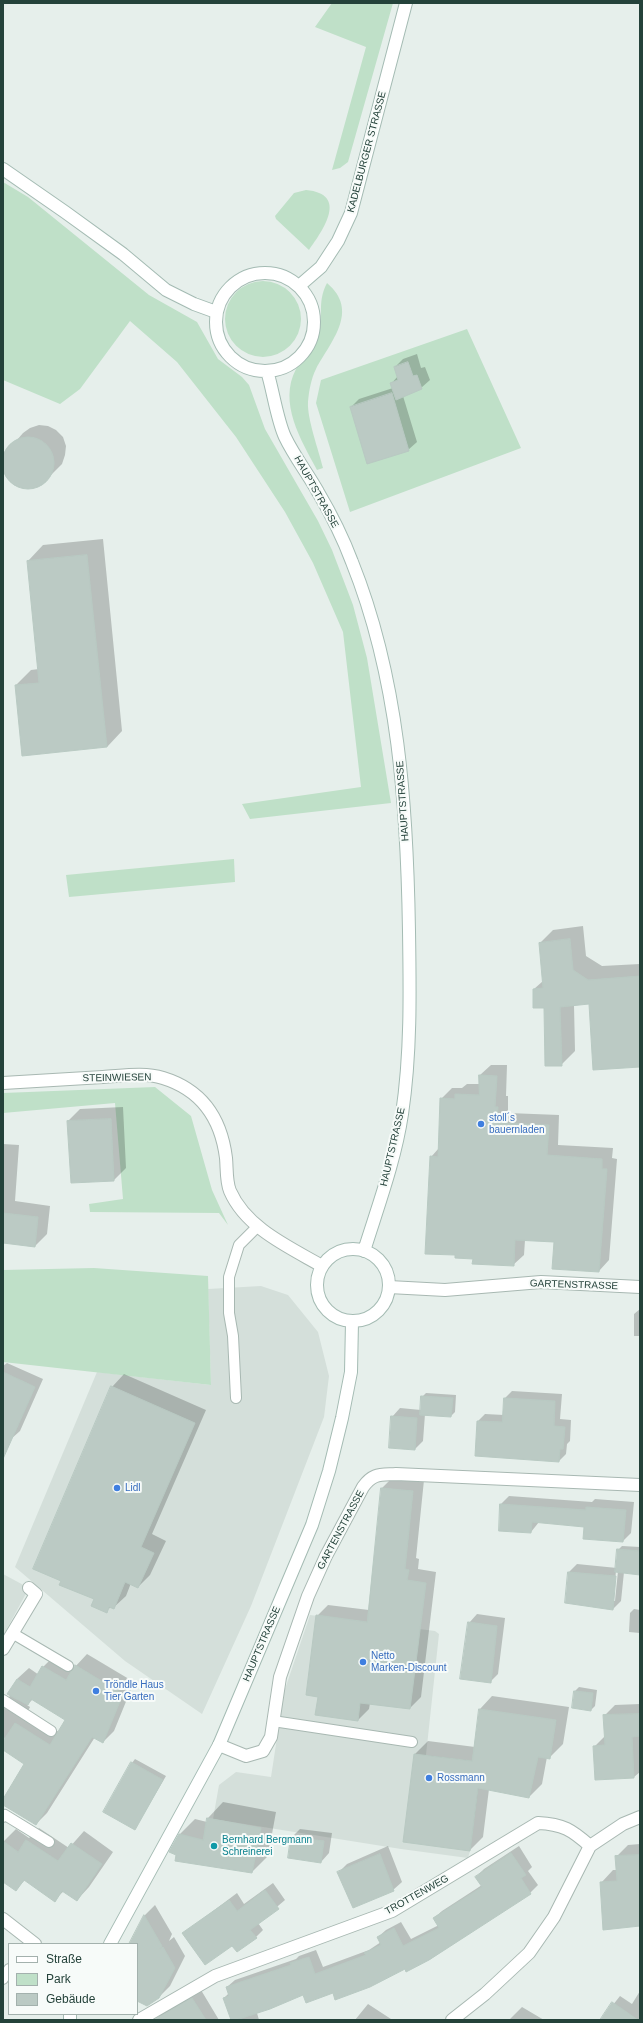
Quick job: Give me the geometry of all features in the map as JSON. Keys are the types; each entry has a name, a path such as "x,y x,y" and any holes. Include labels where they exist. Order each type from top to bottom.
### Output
{"main road":[{"name":"KADELBURGER STRASSE","path":"299,286 320,268 338,241 351,213 406,3"},
{"path":"3,169 72,216 123,254 166,290 194,304 216,312"},
{"path":"256,273 272,273 287,277 299,286 309,300 314,315 308,346 297,359 283,367 267,371 253,369 240,364 229,355 220,343 216,329 216,312 220,300 229,287 242,278 256,273"},
{"name":"HAUPTSTRASSE","path":"267,371 284,436 320,494 352,562 372,622 383,665 402,768 408,883 410,981 407,1056 402,1114 390,1168 364,1251"},
{"name":"STEINWIESEN","path":"3,1083 138,1075 162,1078 184,1087 200,1098 213,1115 221,1136 226,1156 229,1190 245,1215 258,1226 322,1266"},
{"path":"345,1250 364,1251 375,1256 383,1265 388,1276 389,1287 387,1298 375,1314 366,1319 352,1322 333,1316 325,1309 319,1299 316,1288 317,1277 322,1266 336,1253 345,1250"},
{"name":"GARTENSTRASSE","path":"389,1287 445,1290 541,1282 640,1287"},
{"name":"HAUPTSTRASSE","path":"111,1943 219,1745 312,1525 342,1418 351,1372 352,1322"},
{"name":"GARTENSTRASSE","path":"219,1745 246,1756 263,1751 271,1737 280,1677 308,1596 326,1556 368,1479 375,1475 396,1474 640,1485"},
{"path":"3,1649 36,1594 29,1588"},
{"path":"452,2020 485,1994 529,1954 554,1917 590,1846 623,1824 640,1816"},
{"name":"TROTTENWEG","path":"139,2020 215,1976 392,1911 538,1823 557,1824 573,1831 590,1846"},
{"path":"3,1919 29,1942"}],"lane":[{"path":"236,1398 233,1336 229,1313 229,1277 239,1245 258,1226"},
{"path":"12,1633 68,1666"},
{"path":"3,1700 51,1731"},
{"path":"273,1721 412,1742"},
{"path":"3,1817 4,1815 49,1842"}],"shaded area":[{"path":"261,1286 288,1295 318,1332 329,1376 324,1417 251,1606 202,1714 125,1661 15,1567 97,1372 211,1385 208,1289"},
{"path":"3,1574 29,1588 3,1636"},
{"path":"310,1615 435,1631 439,1634 426,1755 482,1762 468,1858 401,1849 213,1819 219,1785 236,1772 271,1777 284,1692"}],"green space":[{"path":"332,3 393,3 348,162 340,168 332,170 366,47 315,27"},
{"path":"3,182 28,197 149,295 197,322 218,359 242,377 249,385 265,429 318,521 332,550 353,605 367,658 391,803 250,819 242,804 361,787 343,632 313,563 285,512 236,437 177,362 130,321 80,389 60,404 3,380"},
{"path":"306,190 319,193 327,198 330,205 326,223 309,250 276,219 275,216 294,193"},
{"path":"263,281 278,284 290,292 298,304 301,319 298,334 290,346 278,354 263,357 248,354 236,346 228,334 225,319 228,304 236,292 248,284"},
{"path":"327,283 337,294 341,304 342,315 340,326 335,337 314,373 310,389 308,402 309,417 323,468 317,470 304,446 294,421 289,395 291,382 296,369 318,337 321,323 322,297"},
{"path":"467,329 521,448 350,512 316,403 321,380"},
{"path":"234,859 235,882 69,897 66,875"},
{"path":"155,1087 191,1116 212,1190 228,1225 219,1213 90,1212 89,1204 123,1199 115,1103 3,1113 3,1093"},
{"path":"94,1268 208,1276 211,1385 3,1362 3,1270"}],"building":[{"path":"408,362 413,376 417,375 422,389 396,400 390,383 398,380 394,367"},
{"path":"392,393 409,451 367,464 350,407"},
{"path":"28,437 38,439 46,445 52,453 54,463 52,473 46,481 38,487 28,489 18,487 10,481 4,473 2,463 4,453 10,445 18,439"},
{"path":"87,555 107,747 22,756 15,685 39,683 27,561"},
{"path":"570,939 573,970 588,980 640,976 640,1067 593,1070 589,1004 560,1007 562,1066 545,1066 544,1008 533,1008 533,989 543,988 539,943"},
{"path":"479,1075 497,1076 495,1107 498,1107 497,1123 549,1125 547,1155 602,1159 602,1169 607,1169 599,1272 552,1269 554,1242 515,1240 514,1266 472,1264 473,1259 455,1258 455,1255 425,1254 430,1156 438,1157 440,1098 455,1099 455,1094 479,1095"},
{"path":"111,1119 114,1181 71,1183 67,1121"},
{"path":"3,1213 38,1217 35,1247 3,1243"},
{"path":"3,1372 35,1387 3,1459"},
{"name":"Lidl","path":"111,1386 195,1423 141,1547 154,1553 138,1588 125,1582 114,1609 109,1607 107,1613 91,1606 94,1599 59,1585 61,1581 33,1569"},
{"path":"421,1396 453,1398 451,1417 420,1415"},
{"path":"504,1398 555,1401 554,1426 565,1427 563,1449 560,1449 559,1462 475,1456 477,1421 502,1422"},
{"path":"391,1416 417,1418 415,1450 389,1448"},
{"name":"Netto Marken-Discount","path":"381,1488 413,1491 405,1569 409,1570 407,1580 426,1583 410,1709 360,1703 358,1721 315,1715 318,1697 306,1695 316,1615 367,1622"},
{"path":"500,1504 586,1510 586,1507 626,1510 623,1542 583,1539 584,1527 532,1522 531,1533 499,1531"},
{"path":"617,1549 640,1551 640,1575 615,1572"},
{"path":"568,1572 616,1576 613,1610 565,1603"},
{"path":"468,1622 497,1626 491,1683 460,1679"},
{"path":"75,1665 123,1694 103,1743 92,1737 36,1825 3,1805 3,1799 24,1764 3,1750 3,1741 15,1723 50,1745 65,1720 31,1699 28,1705 7,1694 17,1679 30,1687 42,1666 66,1680"},
{"path":"574,1691 593,1693 591,1711 572,1708"},
{"path":"479,1709 556,1720 550,1759 538,1757 529,1798 478,1788 470,1851 403,1842 414,1754 472,1761"},
{"path":"640,1714 640,1736 632,1737 634,1778 595,1780 593,1746 605,1745 603,1715"},
{"path":"131,1762 163,1780 135,1830 103,1812"},
{"name":"Bernhard Bergmann Schreinerei","path":"207,1818 261,1828 252,1873 175,1861 176,1855 169,1852 179,1834 203,1840"},
{"path":"291,1837 324,1841 321,1863 288,1858"},
{"path":"26,1840 58,1861 71,1843 102,1864 77,1901 62,1891 55,1902 24,1880 16,1891 3,1882 3,1841 18,1852"},
{"path":"511,1853 526,1875 521,1878 531,1894 429,1960 406,1972 405,1969 370,1987 335,2000 333,1993 306,2003 303,1995 270,2009 236,2020 231,2020 223,1998 229,1996 226,1987 291,1965 290,1963 309,1957 315,1974 366,1955 364,1953 381,1945 377,1937 394,1928 403,1946 439,1928 433,1918 482,1887 475,1877"},
{"path":"380,1854 394,1891 353,1908 337,1872"},
{"path":"640,1855 640,1926 603,1930 600,1882 617,1881 615,1856"},
{"path":"265,1890 279,1909 250,1930 257,1938 237,1952 232,1946 205,1965 182,1933 229,1900 237,1911"},
{"path":"144,1915 162,1946 160,1949 163,1947 175,1968 159,1998 147,2006 138,2002 138,1943 130,1943"},
{"path":"192,1998 206,2020 154,2020"},
{"path":"612,2002 638,2020 600,2020"}],"place":[{"name":"stoll´s bauernladen","path":"481,1124"},
{"name":"Lidl","path":"117,1488"},
{"name":"Netto Marken-Discount","path":"363,1662"},
{"name":"Tröndle Haus Tier Garten","path":"96,1691"},
{"name":"Rossmann","path":"429,1778"},
{"name":"Bernhard Bergmann Schreinerei","path":"214,1846"}]}
